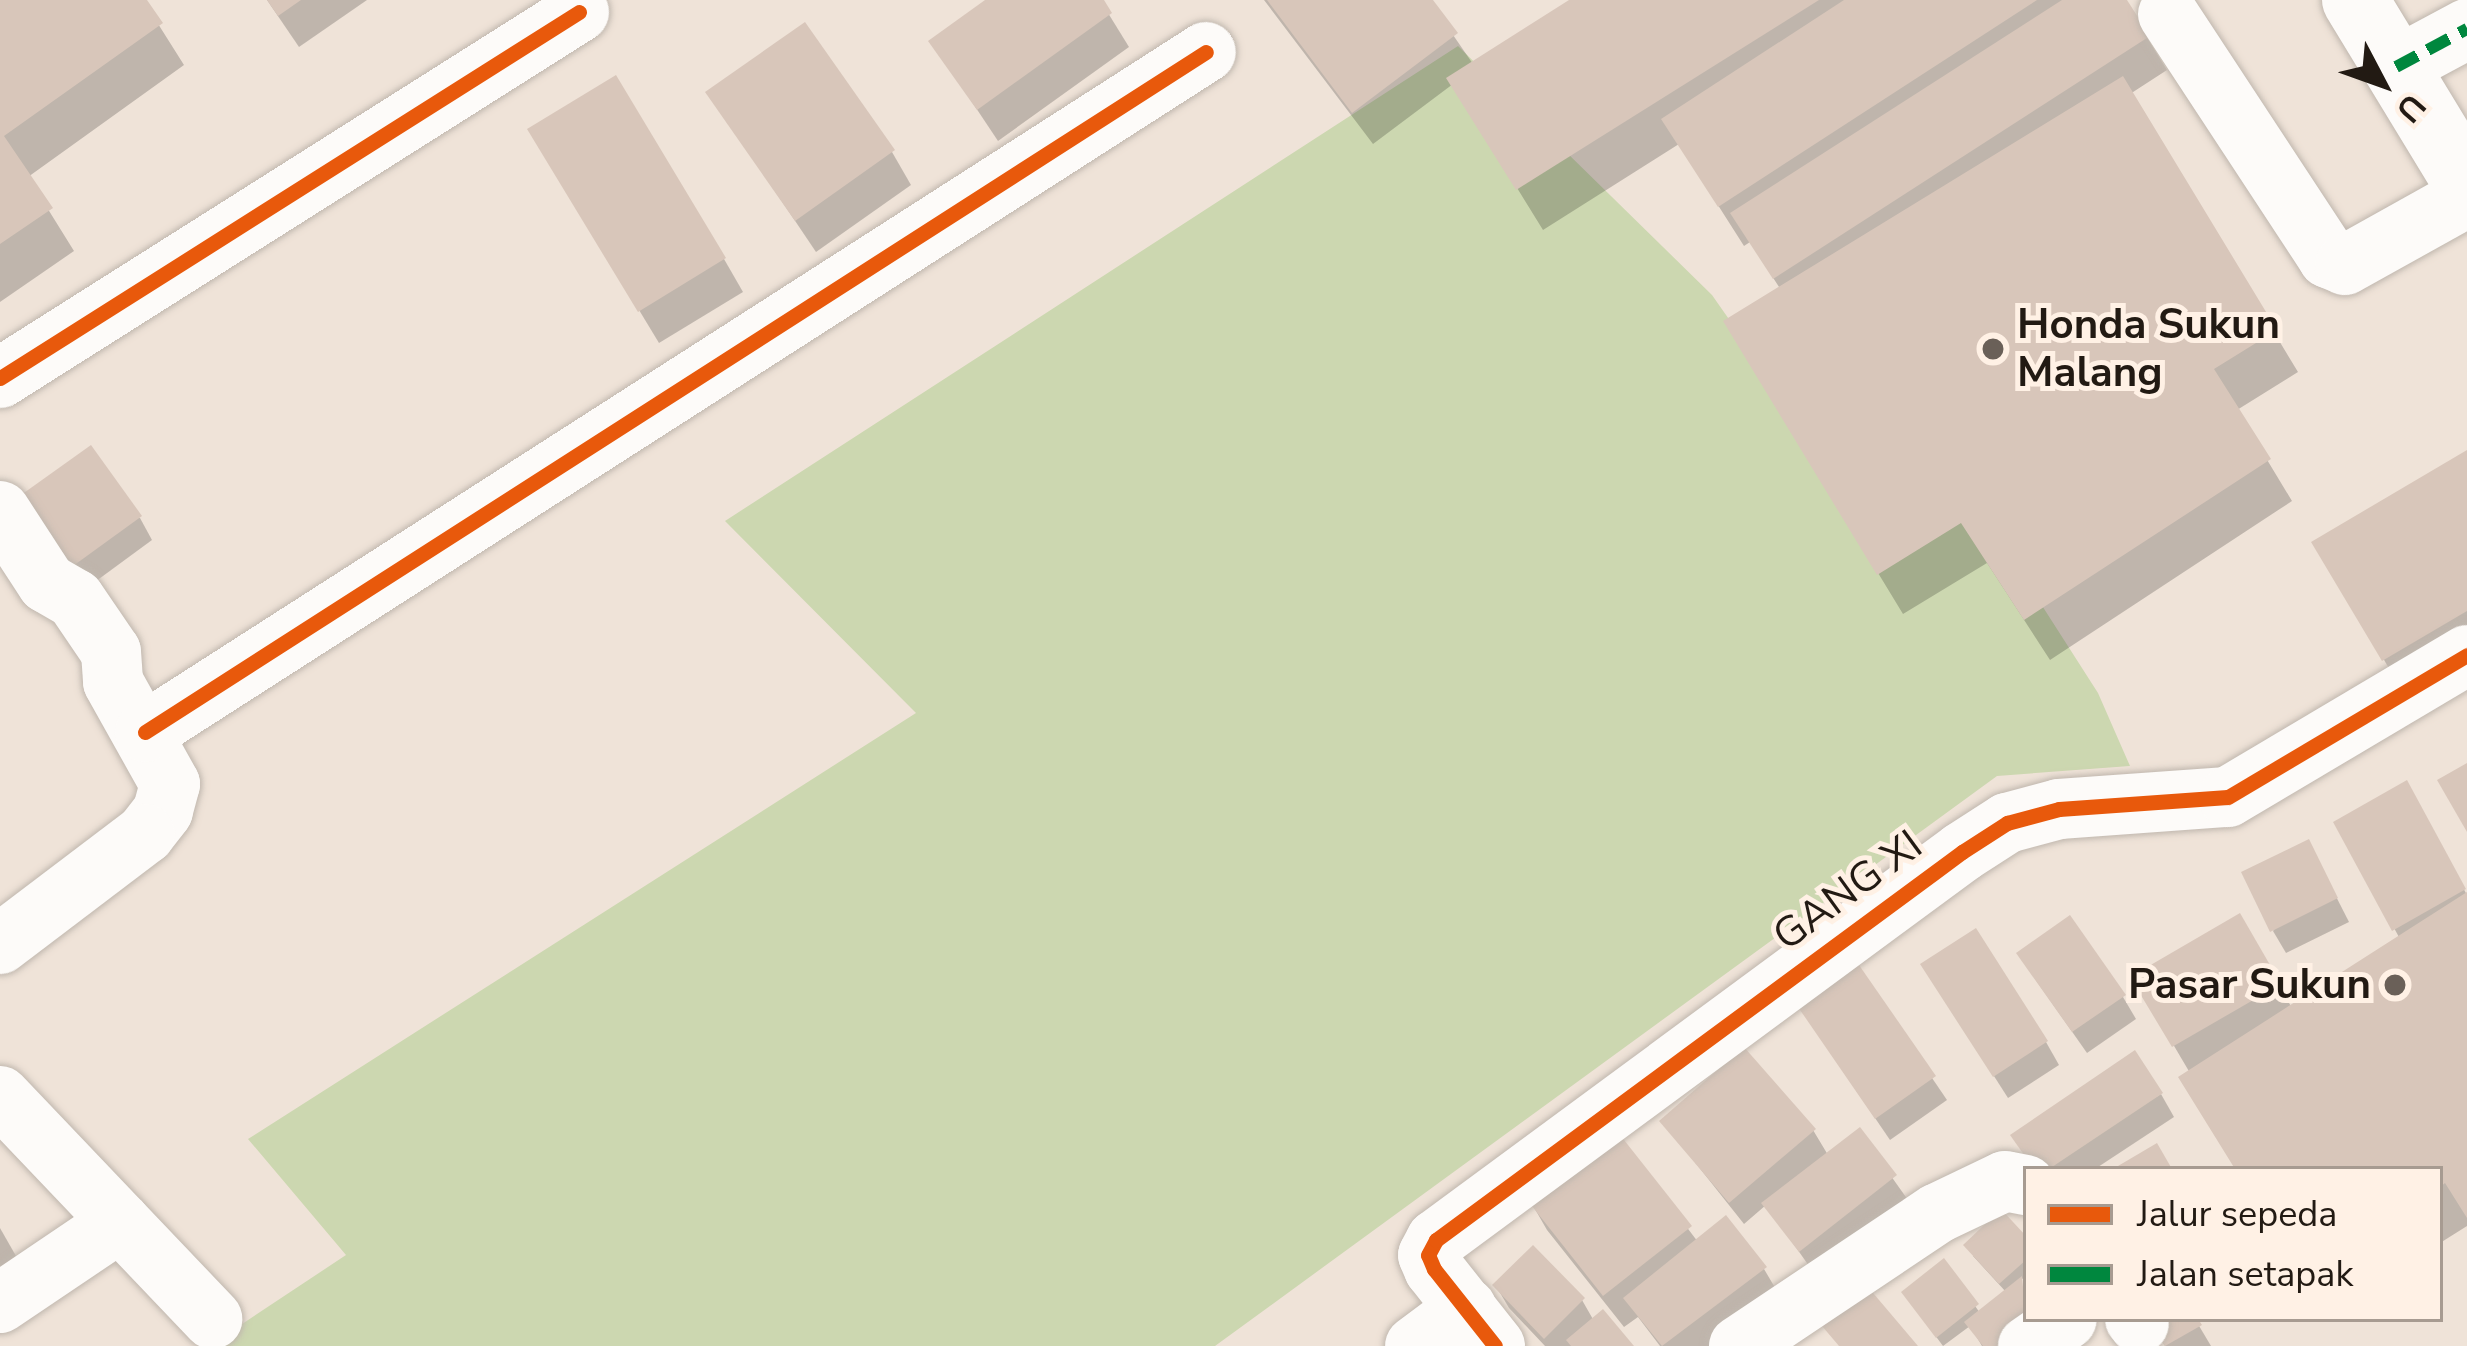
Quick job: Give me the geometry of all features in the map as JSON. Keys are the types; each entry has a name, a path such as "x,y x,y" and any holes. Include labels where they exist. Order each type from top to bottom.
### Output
{"main road":[{"path":"2355,0 2467,184"}],"street":[{"path":"0,378 579,12"},
{"path":"2168,14 2328,258 2345,265 2467,197"},
{"path":"2396,67 2467,29"},
{"path":"145,732 1206,52"},
{"path":"0,511 47,584 75,599 111,652 112,682 145,732 170,784 163,811 113,863 0,944"},
{"name":"GANG XI","path":"1415,1346 1481,1327 1434,1268 1428,1255 1436,1240 1962,851 2008,823 2060,809 2185,804 2228,796 2467,656"},
{"path":"0,1096 212,1319"},
{"path":"1739,1346 1938,1213 2005,1181 2023,1184"},
{"path":"0,1304 120,1222"},
{"path":"2028,1346 2063,1322"}],"green space":[{"path":"1458,46 1712,295 1872,523 1986,518 2098,693 2130,766 1997,776 1215,1346 209,1346 346,1255 248,1139 916,713 725,521"}],"building":[{"path":"0,0 147,0 163,23 4,136 53,208 0,244"},
{"path":"267,0 301,0 278,16"},
{"path":"985,0 1104,0 1112,13 977,110 928,41"},
{"path":"1267,0 1433,0 1458,33 1352,113"},
{"path":"1569,0 1819,0 1516,190 1446,78"},
{"path":"1844,0 2037,0 1718,207 1661,119"},
{"path":"2062,0 2127,0 2150,36 1773,279 1730,213"},
{"path":"805,22 895,150 795,221 705,92"},
{"path":"616,75 726,258 638,312 527,129"},
{"name":"Honda Sukun Malang","path":"2123,76 2277,330 2214,369 2271,459 2024,620 1961,523 1877,575 1723,321"},
{"path":"91,445 142,516 73,566 21,495"},
{"path":"2467,450 2467,611 2382,661 2311,542"},
{"path":"2467,763 2467,832 2437,780"},
{"path":"2407,780 2466,889 2392,931 2333,822"},
{"path":"2309,839 2338,898 2270,932 2241,872"},
{"name":"Pasar Sukun","path":"2467,892 2467,1218 2443,1185 2443,1166 2233,1166 2178,1077"},
{"path":"2240,913 2281,984 2172,1047 2130,977"},
{"path":"2070,915 2126,995 2072,1032 2016,953"},
{"path":"1976,928 2048,1041 1993,1077 1920,964"},
{"path":"1859,965 1936,1076 1875,1119 1798,1007"},
{"path":"1744,1047 1816,1129 1729,1203 1659,1121"},
{"path":"2135,1050 2163,1093 2054,1166 2032,1166 2010,1135"},
{"path":"1613,1126 1692,1226 1603,1296 1524,1196"},
{"path":"1860,1127 1897,1175 1799,1252 1761,1203"},
{"path":"2157,1143 2170,1166 2118,1166"},
{"path":"2001,1209 2023,1233 2023,1263 1999,1284 1963,1245"},
{"path":"1726,1215 1767,1267 1662,1346 1623,1298"},
{"path":"1533,1245 1585,1298 1544,1339 1492,1285"},
{"path":"1944,1258 1979,1304 1936,1338 1901,1292"},
{"path":"2022,1276 2024,1322 2010,1346 1983,1346 1964,1322"},
{"path":"1868,1287 1918,1346 1839,1346 1822,1326"},
{"path":"1603,1309 1634,1346 1571,1346 1566,1340"},
{"path":"2148,1322 2202,1325 2165,1346"}],"marked path":[{"path":"2396,67 2467,29"}],"cycle path":[{"path":"0,378 579,12"},
{"path":"145,732 1206,52"},
{"path":"1495,1346 1434,1269 1428,1255 1436,1240 1962,852 2007,823 2059,809 2228,797 2467,655"}],"place":[{"name":"Honda Sukun Malang","path":"1993,349"},
{"name":"Pasar Sukun","path":"2395,985"}]}
